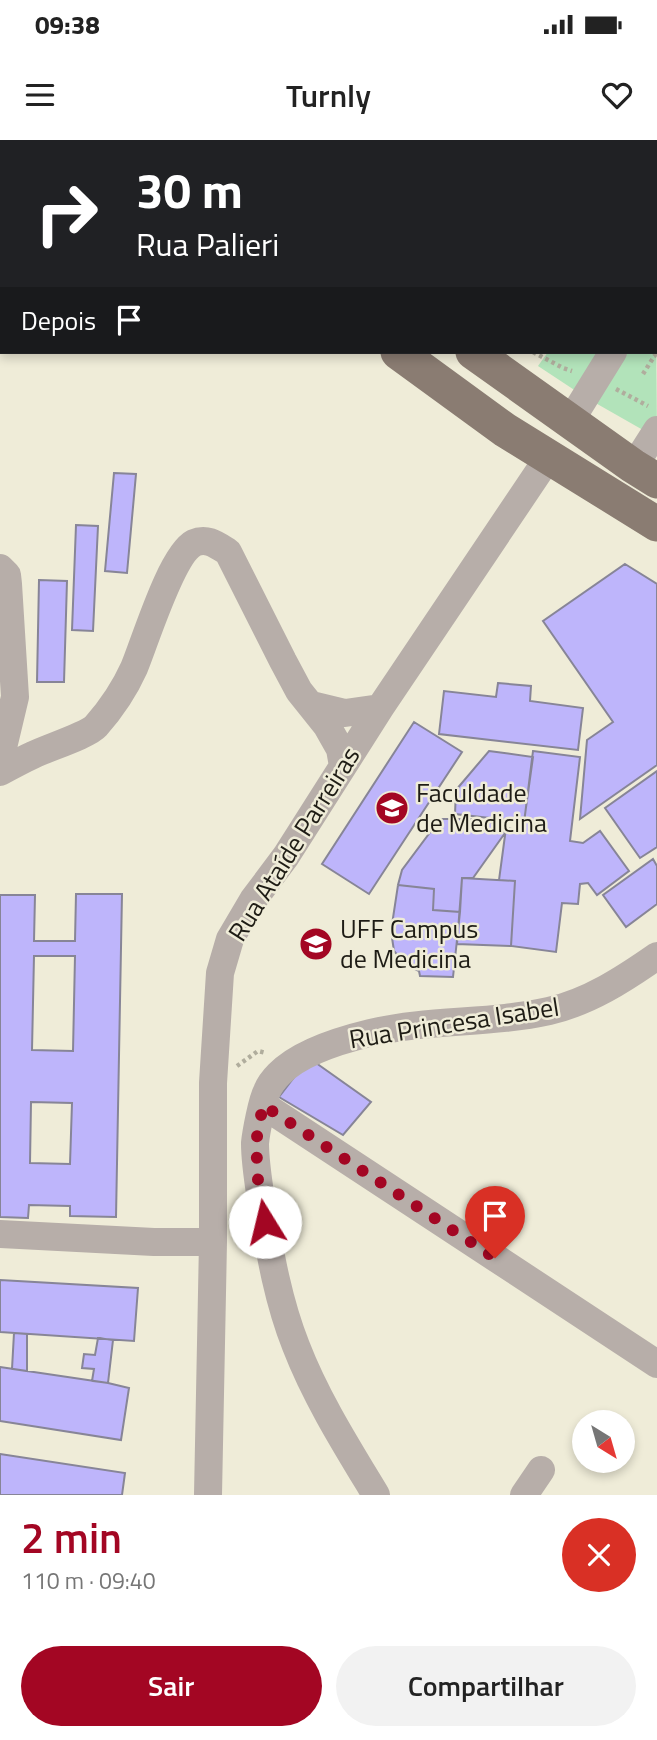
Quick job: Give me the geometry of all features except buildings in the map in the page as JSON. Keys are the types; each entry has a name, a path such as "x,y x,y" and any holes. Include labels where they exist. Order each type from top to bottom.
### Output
{"main road":[{"path":"401,354 505,430 657,524"},
{"path":"475,354 633,466 653,456"},
{"path":"523,386 653,456"}],"street":[{"path":"574,415 611,354"},
{"name":"Rua Ataíde Parreiras","path":"208,1495 213,1083 220,973 230,939 253,900 286,856 380,708 548,458"},
{"path":"0,772 94,729 113,705 133,670 180,557 193,544 206,541 228,552 299,691 327,726 340,749 343,766"},
{"path":"0,568 7,575 15,697 0,760"},
{"path":"312,705 345,713 380,708"},
{"name":"Rua Princesa Isabel","path":"376,1495 311,1381 295,1345 276,1282 258,1180 256,1142 266,1092 279,1073 305,1055 334,1043 407,1025 523,1016 551,1011 579,1002 623,979 657,956"},
{"path":"263,1105 657,1364"},
{"path":"0,1234 154,1242 213,1241"},
{"path":"524,1495 541,1470"}],"path":[{"path":"643,374 657,356"},
{"path":"213,1083 258,1051 268,1053 279,1073"}],"green space":[{"path":"547,354 656,354 657,438 585,397 538,366"}],"place":[{"name":"Faculdade de Medicina","path":"392,808"},
{"name":"UFF Campus de Medicina","path":"316,944"}],"route":[{"path":"265,1222 258,1180 256,1142 263,1105 495,1258"}]}
